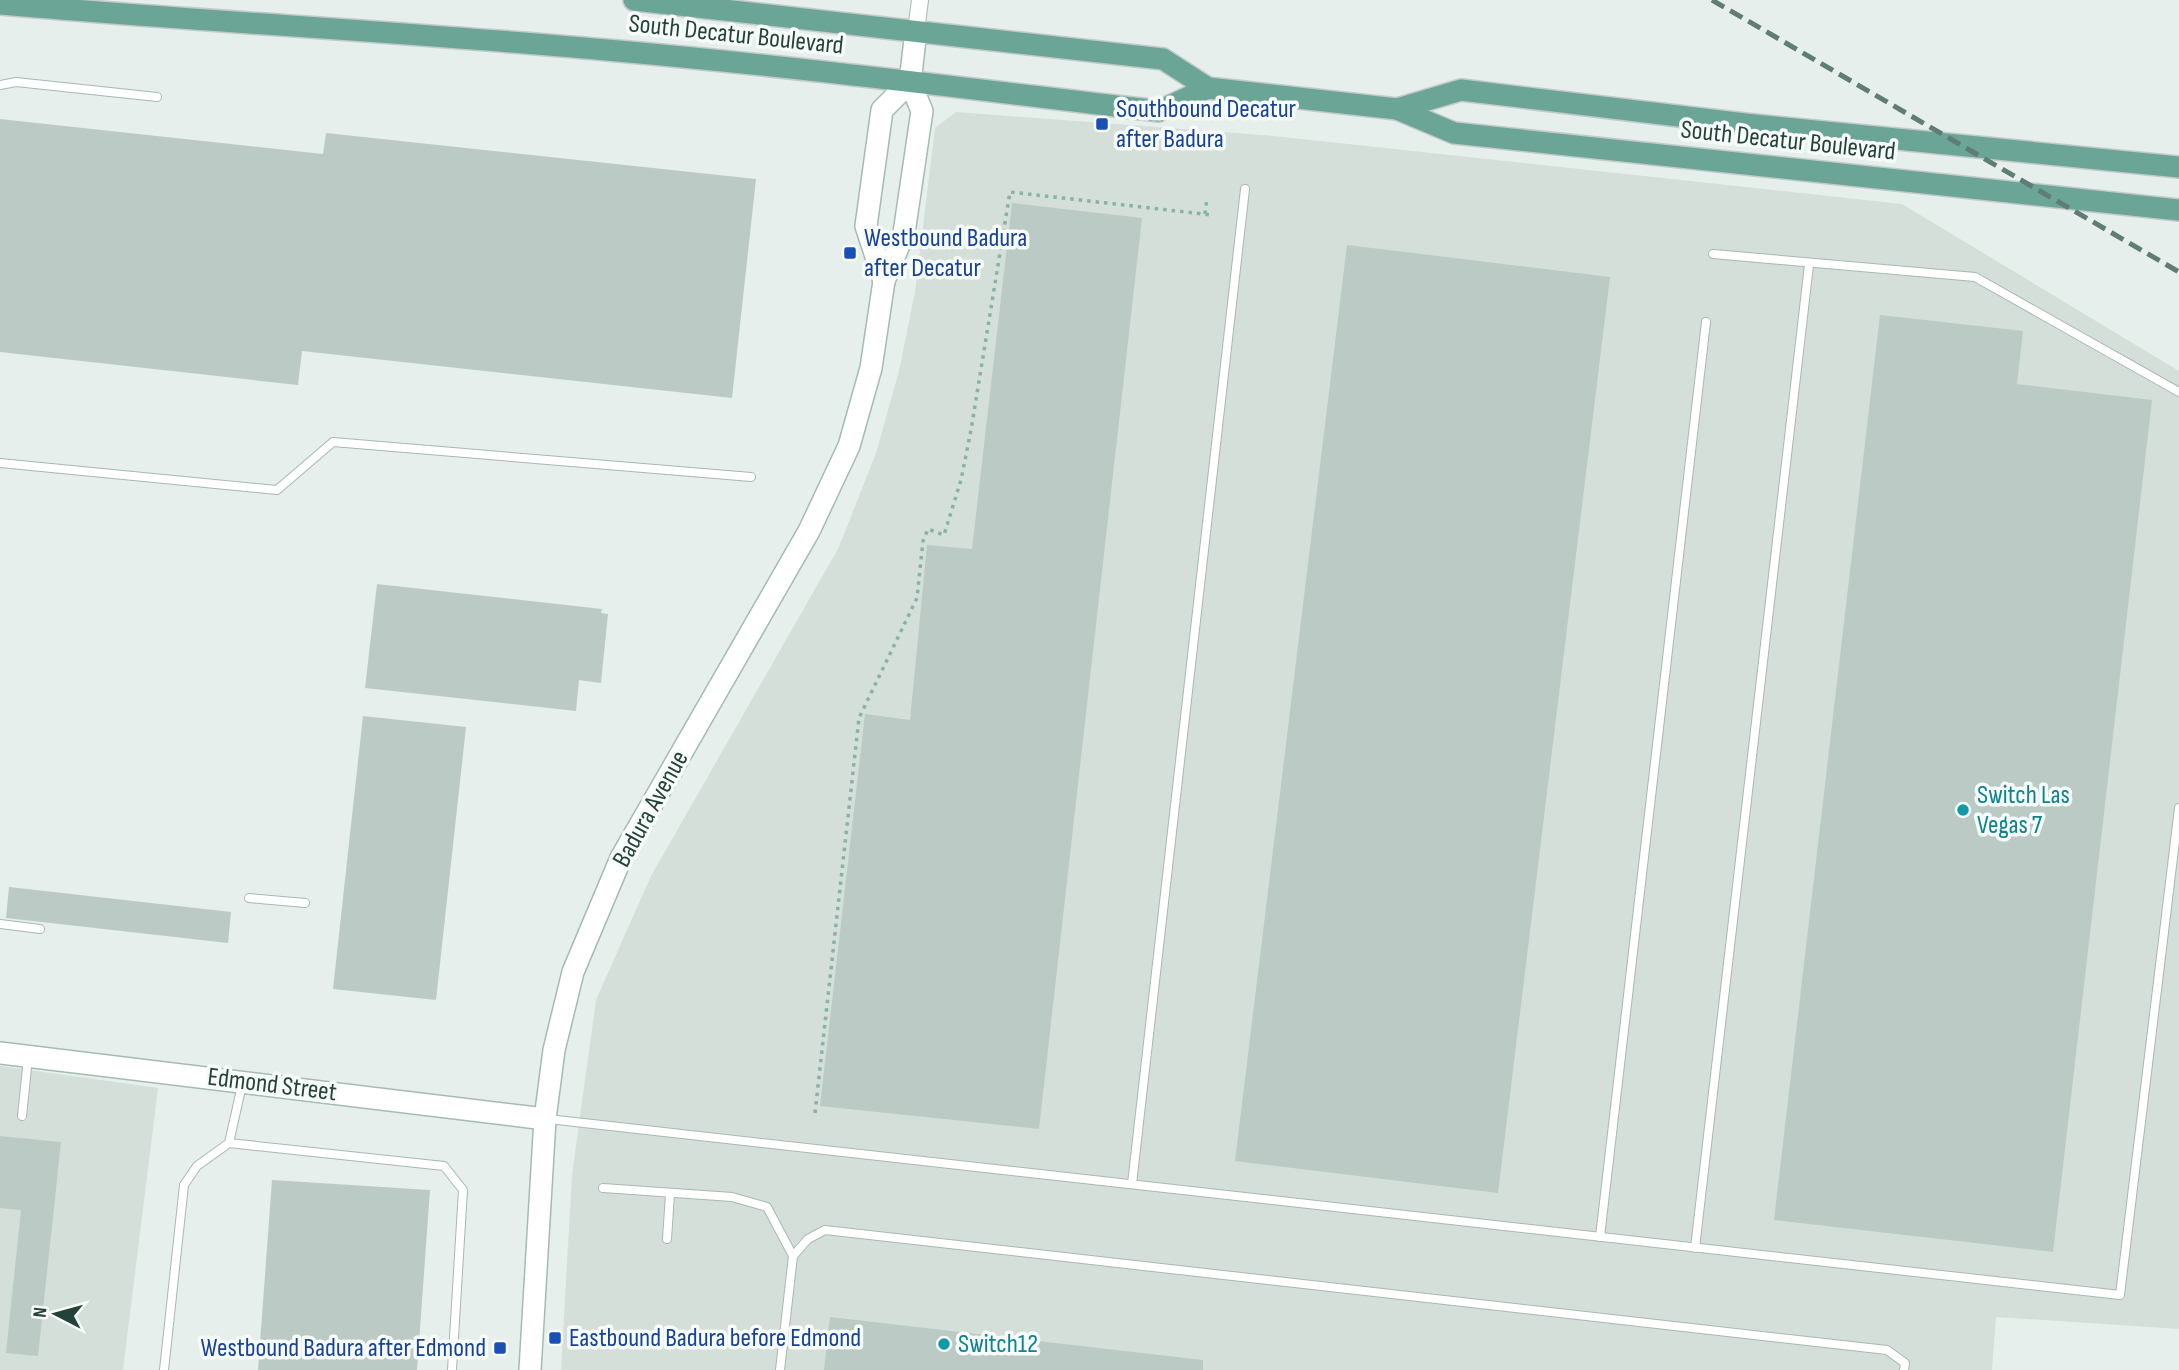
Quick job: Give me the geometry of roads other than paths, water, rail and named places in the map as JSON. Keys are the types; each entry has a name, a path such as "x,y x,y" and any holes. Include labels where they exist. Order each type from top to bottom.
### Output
{"main road":[{"name":"South Decatur Boulevard","path":"634,0 1163,60 1208,88 1397,109 1454,133 2179,210"},
{"name":"South Decatur Boulevard","path":"0,4 166,19 411,33 621,51 1159,111 1208,88"},
{"name":"Badura Avenue","path":"530,1370 545,1119 554,1050 573,972 621,858 809,531 849,446 871,368 884,281 904,233 922,111 910,82 916,31"},
{"name":"Badura Avenue","path":"884,281 866,226 882,110 910,82"},
{"name":"South Decatur Boulevard","path":"1397,109 1461,90 1745,124 2179,167"},
{"name":"Edmond Street","path":"0,1053 545,1119"}],"street":[{"name":"Badura Avenue","path":"916,31 920,0"}],"lane":[{"path":"0,85 16,82 157,97"},
{"path":"1132,1184 1245,189"},
{"path":"1713,254 1809,265 1975,277 2179,392"},
{"path":"1695,1248 1809,265"},
{"path":"1600,1237 1706,323"},
{"path":"0,463 277,490 333,442 751,477"},
{"path":"545,1119 2120,1294 2179,808"},
{"path":"249,898 305,904"},
{"path":"0,925 40,929"},
{"path":"22,1116 28,1055"},
{"path":"164,1370 184,1185 197,1166 229,1143 243,1081"},
{"path":"229,1143 444,1166 463,1190 452,1370"},
{"path":"603,1188 732,1197 767,1207 793,1256 780,1370"},
{"path":"667,1239 670,1194"},
{"path":"793,1256 808,1239 825,1230 1887,1350 1905,1363 1904,1370"}],"railway":[{"path":"1712,0 2179,272"}],"place":[{"name":"Southbound Decatur after Badura","path":"1102,124"},
{"name":"Westbound Badura after Decatur","path":"850,253"},
{"name":"Switch Las Vegas 7","path":"1963,810"},
{"name":"Eastbound Badura before Edmond","path":"555,1338"},
{"name":"Switch12","path":"944,1344"},
{"name":"Westbound Badura after Edmond","path":"500,1348"}]}
